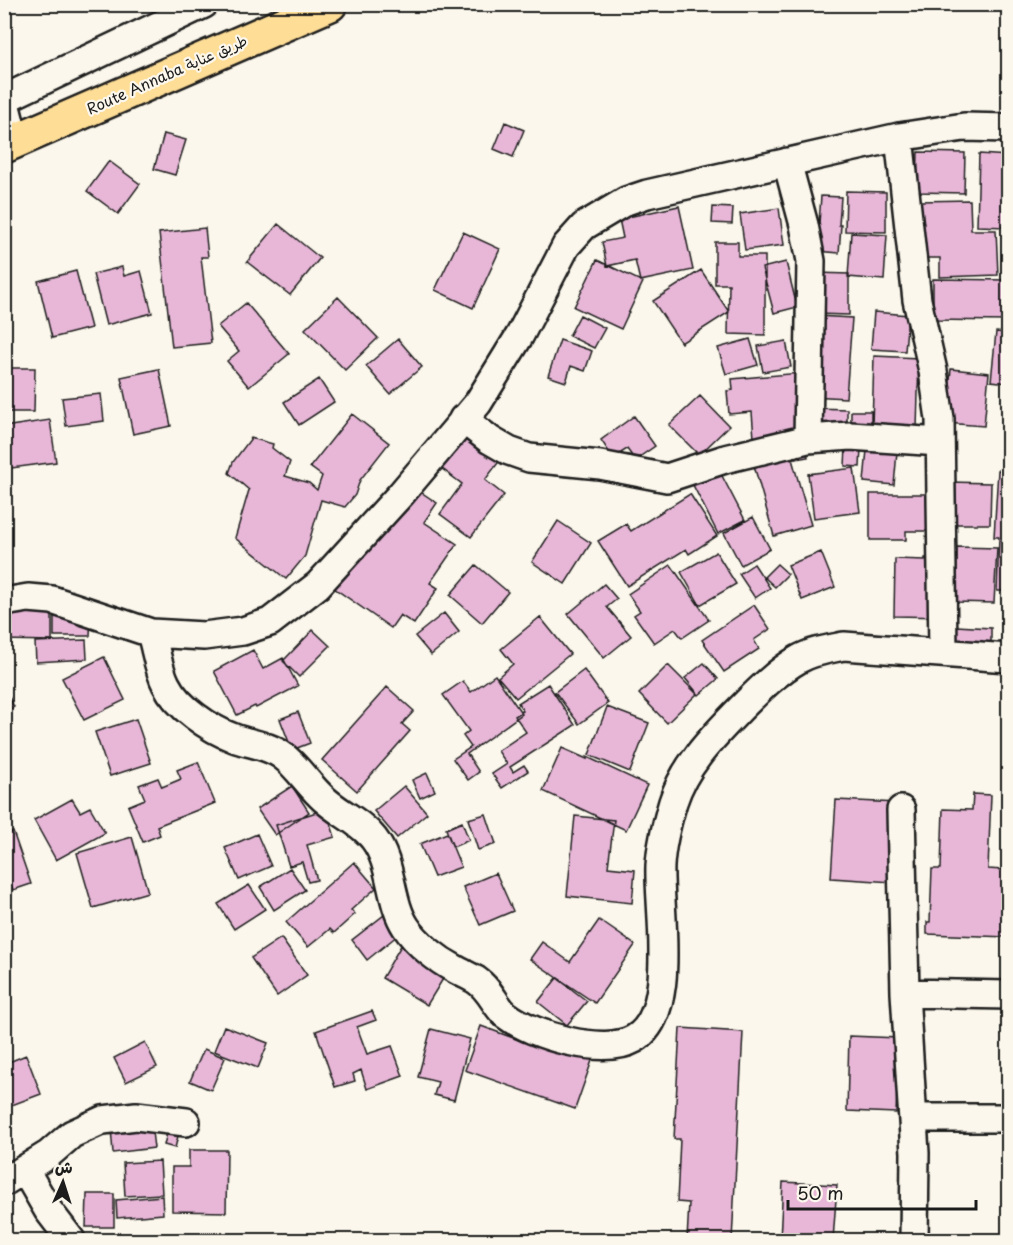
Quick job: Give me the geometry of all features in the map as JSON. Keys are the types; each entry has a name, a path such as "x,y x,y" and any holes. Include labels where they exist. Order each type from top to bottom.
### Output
{"main road":[{"name":"Route Annaba طريق عنابة","path":"10,144 330,4"}],"street":[{"path":"10,144 4,99 204,4"},
{"path":"4,602 28,598 52,600 151,633 204,636 243,631 270,622 318,585 401,494 478,403 520,335 566,246 584,226 626,201 788,162 899,137 964,127 1008,128"},
{"path":"899,137 917,300 933,371 940,419 943,652"},
{"path":"788,162 811,261 808,439"},
{"path":"463,419 509,451 529,458 600,465 667,478 754,451 808,439 850,436 940,442"},
{"path":"151,633 165,684 180,704 200,720 232,738 262,746 284,756 325,800 357,823 374,839 385,859 406,927 425,948 453,968 476,980 492,995 503,1013 519,1023 550,1036 593,1046 615,1046 633,1040 647,1030 656,1012 662,982 660,864 673,801 684,775 706,744 755,694 798,659 818,651 844,646 1008,658"},
{"path":"901,810 905,993 915,1153 914,1240"},
{"path":"905,993 1008,995"},
{"path":"71,1240 48,1210 15,1176 49,1154 72,1134 103,1120 136,1116 186,1122"},
{"path":"912,1118 1008,1118"}],"building":[{"path":"505,122 524,130 513,157 494,149"},
{"path":"164,134 186,140 175,175 154,169"},
{"path":"918,152 965,153 964,193 917,192"},
{"path":"979,154 1008,156 1008,227 977,226"},
{"path":"109,161 140,184 118,214 87,191"},
{"path":"846,191 886,192 886,232 845,231"},
{"path":"821,196 841,197 839,253 817,251"},
{"path":"970,200 971,230 996,230 998,275 940,277 940,258 916,258 919,201"},
{"path":"679,206 693,270 640,281 635,260 607,266 602,242 623,238 619,219"},
{"path":"713,207 733,208 732,224 712,223"},
{"path":"779,208 784,245 745,250 740,214"},
{"path":"278,224 320,258 290,295 247,262"},
{"path":"205,228 208,257 201,257 211,343 172,347 159,233"},
{"path":"463,232 500,249 473,308 435,290"},
{"path":"851,233 887,235 884,280 848,277"},
{"path":"715,242 738,242 738,256 765,256 765,335 728,334 729,284 715,284"},
{"path":"597,260 643,282 621,329 574,307"},
{"path":"786,262 797,307 774,313 762,268"},
{"path":"122,267 124,276 141,271 152,313 106,325 93,274"},
{"path":"701,270 729,312 681,343 653,301"},
{"path":"76,271 91,328 52,338 38,281"},
{"path":"816,273 849,274 849,315 816,314"},
{"path":"933,279 1008,280 1008,321 933,320"},
{"path":"338,297 378,338 345,370 305,329"},
{"path":"246,303 289,354 249,387 227,361 239,351 218,326"},
{"path":"874,312 908,315 905,351 871,349"},
{"path":"580,315 605,328 594,348 569,336"},
{"path":"816,316 852,318 846,398 811,396"},
{"path":"996,332 1008,333 1008,383 991,381"},
{"path":"398,339 422,367 390,394 366,366"},
{"path":"750,339 758,365 726,374 718,348"},
{"path":"560,340 592,351 585,371 571,366 566,382 548,376"},
{"path":"786,341 791,367 763,372 758,346"},
{"path":"874,356 919,358 917,428 872,427"},
{"path":"4,368 35,368 34,412 4,412"},
{"path":"159,369 171,426 133,434 121,377"},
{"path":"951,369 989,373 984,426 946,423"},
{"path":"801,373 806,433 754,438 752,412 729,414 727,391 733,390 732,379"},
{"path":"319,379 334,402 299,425 284,402"},
{"path":"101,394 104,421 66,426 62,398"},
{"path":"700,396 729,426 699,455 669,425"},
{"path":"812,408 847,409 847,430 812,429"},
{"path":"851,411 871,411 871,429 851,429"},
{"path":"352,414 389,443 360,480 355,495 345,507 321,500 305,556 286,579 235,538 249,490 229,473 233,462 251,438 273,444 272,448 290,462 285,476 309,483 317,490 322,476 310,467"},
{"path":"634,416 655,446 635,460 627,449 613,458 601,440"},
{"path":"50,420 56,462 4,469 4,427"},
{"path":"467,434 501,459 485,480 504,495 471,537 440,514 462,484 441,468"},
{"path":"868,439 898,441 894,485 864,482"},
{"path":"805,444 808,457 791,460 788,448"},
{"path":"788,445 811,525 774,536 751,455"},
{"path":"846,447 861,448 860,467 845,466"},
{"path":"854,468 860,512 814,518 808,474"},
{"path":"998,470 1008,471 1008,591 997,591 999,537 994,537"},
{"path":"720,472 745,520 718,534 693,485"},
{"path":"406,482 437,503 424,522 457,544 430,583 438,588 414,624 400,615 391,628 334,588"},
{"path":"949,482 991,483 990,524 948,524"},
{"path":"690,494 717,536 689,554 686,549 627,586 598,541 626,524 631,531"},
{"path":"870,494 927,494 927,531 906,531 906,540 870,540"},
{"path":"753,517 770,549 741,565 724,533"},
{"path":"558,521 591,543 565,584 532,562"},
{"path":"957,547 997,548 994,603 956,602"},
{"path":"716,552 736,584 700,605 681,572"},
{"path":"821,552 835,587 802,600 788,565"},
{"path":"925,558 950,558 949,617 894,616 895,559 925,560"},
{"path":"754,564 770,588 755,598 739,574"},
{"path":"777,564 788,574 775,587 764,577"},
{"path":"476,565 508,592 482,623 450,595"},
{"path":"671,565 709,620 682,638 675,629 654,643 634,615 640,611 628,594"},
{"path":"604,584 617,599 607,607 631,636 604,658 568,614"},
{"path":"754,605 770,629 754,640 759,649 724,672 702,640"},
{"path":"4,607 52,607 52,641 4,640"},
{"path":"54,607 91,608 90,636 54,636"},
{"path":"444,613 459,632 431,655 415,636"},
{"path":"540,617 570,654 516,698 498,677 513,664 501,649"},
{"path":"956,626 991,628 991,642 955,641"},
{"path":"313,630 330,646 299,677 283,661"},
{"path":"86,640 87,659 36,662 35,642"},
{"path":"253,650 263,669 283,658 298,686 256,708 255,706 237,715 214,671"},
{"path":"104,657 125,700 84,720 62,678"},
{"path":"704,663 718,679 699,695 685,678"},
{"path":"668,665 697,694 667,723 639,694"},
{"path":"584,670 608,703 579,724 555,692"},
{"path":"495,675 522,714 467,754 479,772 468,780 453,759 471,747 463,736 469,731 443,695 463,681 471,692"},
{"path":"548,684 575,725 510,767 513,772 524,765 528,771 502,788 492,774 507,764 498,751 526,732 515,716 523,711 518,703"},
{"path":"4,687 14,707 4,712"},
{"path":"387,687 414,711 402,724 410,731 357,791 322,760"},
{"path":"607,707 649,723 630,772 589,755"},
{"path":"298,712 310,743 292,750 280,719"},
{"path":"136,719 151,763 110,776 95,732"},
{"path":"562,748 647,785 626,830 543,791"},
{"path":"198,762 215,803 157,826 160,835 143,842 128,806 145,799 139,785 158,778 162,787 181,779 177,770"},
{"path":"427,773 435,791 420,798 412,780"},
{"path":"292,786 309,812 275,835 257,809"},
{"path":"404,786 427,813 397,838 374,811"},
{"path":"973,794 991,795 988,869 1003,870 1005,813 1008,813 1008,937 927,934 927,922 930,922 932,869 941,869 943,809 972,810"},
{"path":"72,799 80,812 90,807 105,833 56,860 34,820"},
{"path":"836,800 898,803 893,882 831,878"},
{"path":"326,809 335,837 307,845 317,880 308,882 302,862 289,866 276,825"},
{"path":"486,814 496,844 478,850 468,819"},
{"path":"575,816 614,820 608,867 635,870 632,903 567,896"},
{"path":"462,822 469,840 453,847 446,829"},
{"path":"13,832 31,884 13,890 10,882 4,884 4,835"},
{"path":"447,833 461,867 434,877 420,844"},
{"path":"257,834 271,866 239,880 225,848"},
{"path":"132,837 148,892 93,908 77,853"},
{"path":"354,862 376,888 351,910 355,914 334,933 330,929 308,947 286,922"},
{"path":"290,868 305,890 274,910 260,887"},
{"path":"496,873 513,911 480,925 463,887"},
{"path":"249,885 265,909 234,929 218,904"},
{"path":"393,908 408,927 367,960 352,940"},
{"path":"599,920 635,945 595,1003 530,959 542,942 570,962"},
{"path":"281,938 307,975 277,996 251,958"},
{"path":"403,942 449,969 427,1005 382,978"},
{"path":"557,978 587,1001 567,1025 538,1002"},
{"path":"372,1011 376,1020 357,1027 367,1054 392,1046 403,1076 367,1089 361,1070 353,1074 355,1081 335,1087 316,1031"},
{"path":"224,1026 268,1043 258,1068 214,1051"},
{"path":"481,1026 524,1042 529,1029 595,1052 575,1109 465,1070"},
{"path":"680,1028 743,1032 732,1240 687,1240 689,1203 677,1202 680,1139 674,1139"},
{"path":"431,1029 470,1039 454,1100 434,1095 438,1082 418,1077"},
{"path":"849,1036 899,1038 896,1113 847,1111"},
{"path":"145,1042 157,1067 126,1082 114,1058"},
{"path":"204,1049 225,1058 211,1090 190,1081"},
{"path":"26,1055 41,1094 4,1108 4,1064"},
{"path":"170,1121 181,1124 175,1148 164,1145"},
{"path":"151,1124 154,1148 113,1153 111,1128"},
{"path":"189,1150 227,1150 226,1212 172,1211 172,1167 189,1167"},
{"path":"160,1161 162,1194 125,1196 123,1163"},
{"path":"783,1182 837,1185 833,1240 780,1240"},
{"path":"87,1194 114,1194 114,1227 86,1227"},
{"path":"162,1196 163,1214 117,1218 116,1200"},
{"path":"933,1235 990,1237 990,1240 933,1240"}]}
